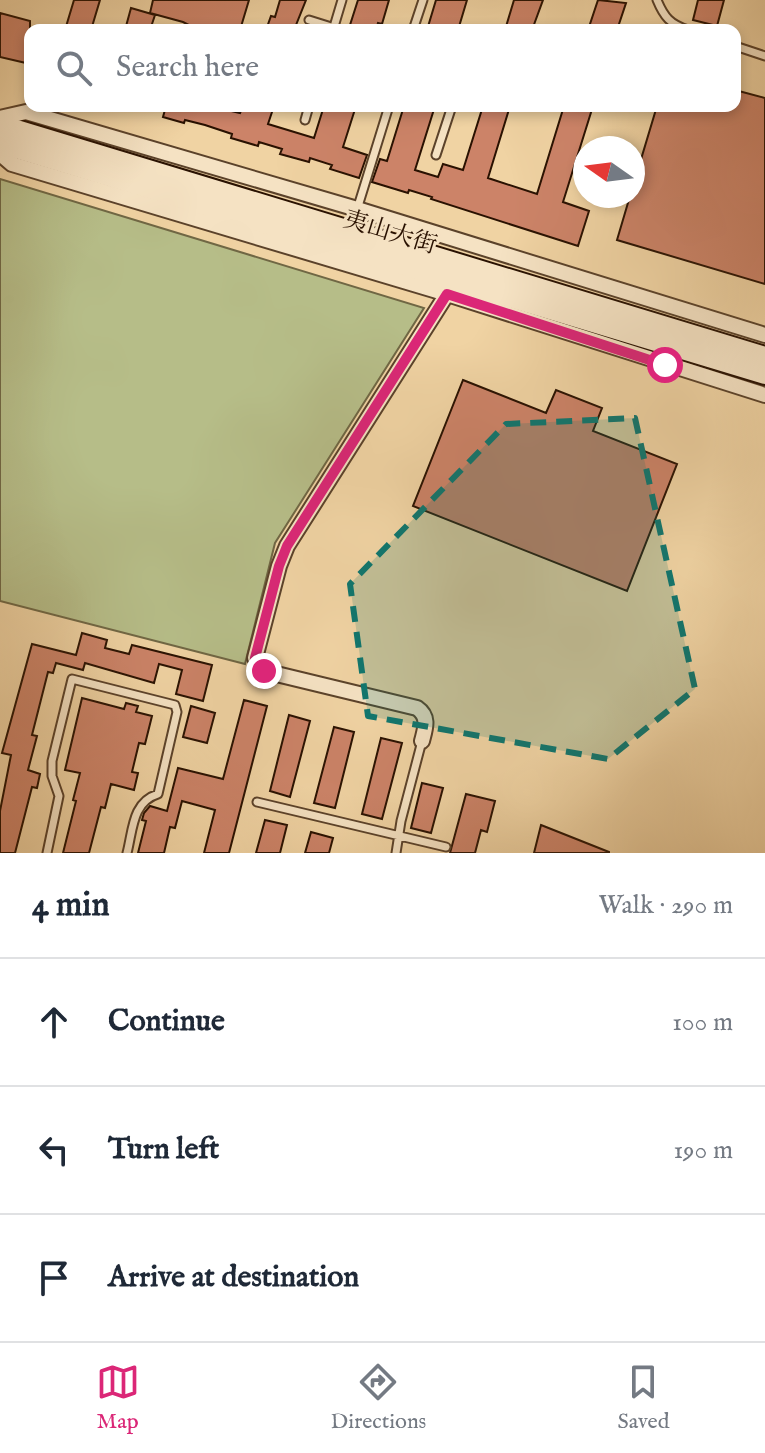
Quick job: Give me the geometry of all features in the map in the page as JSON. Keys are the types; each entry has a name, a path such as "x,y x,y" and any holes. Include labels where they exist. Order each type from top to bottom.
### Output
{"main road":[{"name":"夷山大街","path":"1,134 350,231 765,357"},
{"name":"夷山大街","path":"1,134 765,374"}],"street":[{"path":"765,335 357,209 26,112 1,134 12,164 447,294 765,395"},
{"path":"422,741 427,724 423,712 417,708 264,671 255,658 287,546 447,294"}],"lane":[{"path":"337,24 342,0"},
{"path":"415,24 423,0"},
{"path":"657,0 662,14 675,24"},
{"path":"309,20 321,24"},
{"path":"741,48 765,56"},
{"path":"305,120 307,112"},
{"path":"350,231 387,112"},
{"path":"436,155 450,112"},
{"path":"47,853 59,796 52,776 52,761 72,679 175,705 177,712 158,794 147,798 139,806 127,853"},
{"path":"396,853 422,741"},
{"path":"257,802 446,847"}],"highlighted area":[{"path":"635,418 695,689 608,759 368,716 350,584 506,424"}],"green space":[{"path":"0,179 424,308 275,543 245,664 0,601"}],"building":[{"path":"74,0 100,0 93,24 67,24"},
{"path":"153,0 249,0 242,24 187,24 150,13"},
{"path":"280,0 306,0 296,24 268,24 271,16 275,17"},
{"path":"358,0 389,0 382,24 350,24"},
{"path":"436,0 467,0 460,24 429,24"},
{"path":"514,0 543,0 534,24 507,24"},
{"path":"598,0 626,3 619,24 590,24"},
{"path":"698,0 724,0 718,24 693,20"},
{"path":"131,8 155,15 152,24 127,24"},
{"path":"0,13 30,21 30,24 24,24 24,63 0,57"},
{"path":"741,92 765,98 765,284 617,240 626,208 645,208 645,146 655,112 741,112"},
{"path":"164,112 272,112 268,124 314,138 322,112 354,112 343,147 367,155 359,178 330,169 332,165 310,158 309,162 280,154 282,149 231,138 232,134 205,125 163,117"},
{"path":"402,112 433,112 415,170 438,177 443,164 463,170 481,112 508,112 488,178 537,194 562,112 591,112 584,136 573,136 573,170 563,202 589,211 578,246 432,197 372,182 380,159 387,161"},
{"path":"463,380 546,413 556,390 602,408 593,431 677,464 627,591 413,506"},
{"path":"82,633 107,640 105,648 129,654 132,645 212,665 203,701 176,694 182,670 159,664 154,683 85,663 83,670 56,663 53,673 48,672 32,735 37,736 28,770 40,774 37,788 32,787 15,853 0,853 0,811 11,755 2,753 32,644 76,655"},
{"path":"82,698 124,709 126,703 138,706 136,712 152,716 145,744 139,743 132,772 138,773 134,790 111,784 105,808 101,807 89,853 63,853 80,773 65,770"},
{"path":"244,700 267,706 229,853 204,853 215,810 182,801 175,828 170,827 164,853 138,853 146,821 142,820 144,813 150,806 167,811 178,768 223,779"},
{"path":"191,706 215,713 207,743 183,737"},
{"path":"289,715 310,721 290,797 270,791"},
{"path":"334,727 354,732 335,808 314,803"},
{"path":"381,738 402,743 382,819 362,814"},
{"path":"422,783 443,788 431,833 411,828"},
{"path":"466,794 495,801 487,832 481,830 475,853 450,853"},
{"path":"265,820 287,825 280,853 256,853"},
{"path":"541,825 609,852 609,853 534,853"},
{"path":"311,832 333,838 329,853 305,853"}],"route":[{"path":"264,671 255,658 287,546 447,294 665,365"}]}
